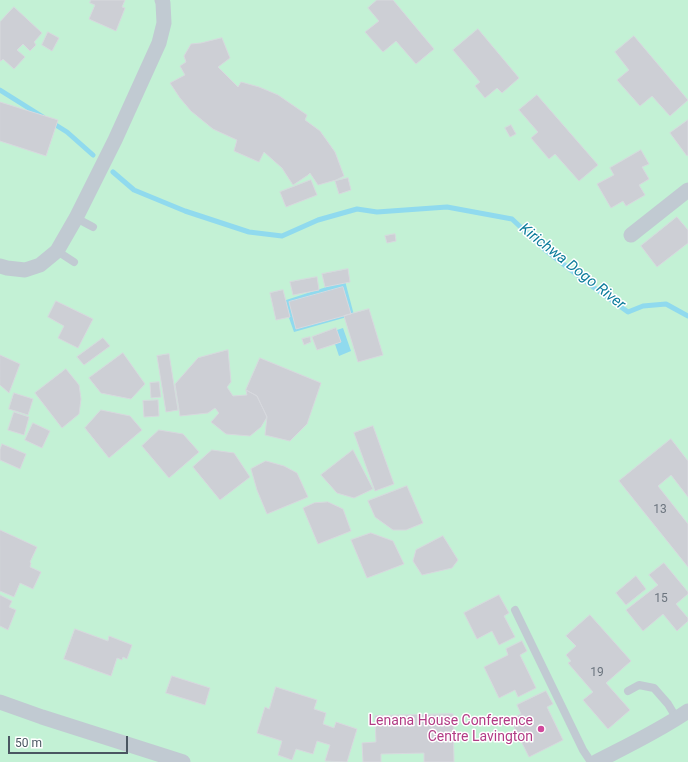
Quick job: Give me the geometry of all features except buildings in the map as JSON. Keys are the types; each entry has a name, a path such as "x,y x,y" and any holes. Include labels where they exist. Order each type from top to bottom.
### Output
{"street":[{"path":"0,266 25,270 40,266 57,251 76,218 115,140 159,43 164,23 162,0"},
{"path":"631,235 688,190"},
{"path":"0,702 183,762"},
{"path":"596,762 647,736 682,715"}],"lane":[{"path":"76,218 93,227"},
{"path":"57,251 74,262"},
{"path":"515,610 583,750 591,762"},
{"path":"628,691 639,685 654,688 668,704 682,715"}],"green space":[{"path":"0,0 688,0 688,762 0,762"}],"water":[{"path":"345,281 354,315 294,332 283,301"},
{"path":"343,328 351,351 339,356 331,332"}],"waterway":[{"name":"Kirichwa Dogo River","path":"0,90 43,117"},
{"name":"Kirichwa Dogo River","path":"51,122 67,132 93,155"},
{"name":"Kirichwa Dogo River","path":"113,172 134,190 185,211 249,232 282,236 318,220 357,209 377,212 447,207 512,219 544,249 628,312 643,306 666,304 688,316"}],"place":[{"name":"Lenana House Conference Centre Lavington","path":"541,729"}]}
